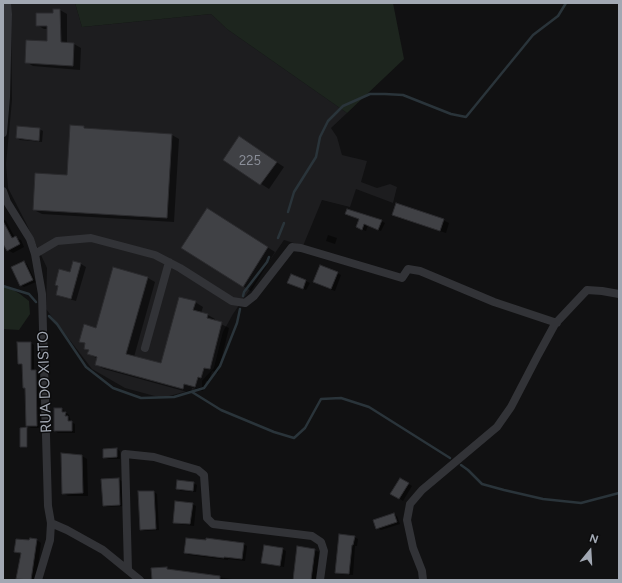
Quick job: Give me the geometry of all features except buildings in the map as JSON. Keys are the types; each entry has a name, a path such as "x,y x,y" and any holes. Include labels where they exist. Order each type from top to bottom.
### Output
{"street":[{"path":"3,133 6,97 7,3"},
{"name":"RUA DO XISTO","path":"3,191 5,203 30,239 35,254 42,294 48,506 51,523 50,540 38,580"},
{"path":"35,254 57,241 91,238 155,255 180,268 232,301 245,303 254,296 292,247 301,248 402,278 408,269 420,271 494,302 557,323"},
{"path":"144,348 169,262"},
{"path":"423,580 422,571 413,548 407,520 410,504 422,490 497,426 511,407 537,357 557,323 586,290 619,294"},
{"path":"128,570 125,454 154,457 198,470 204,475 207,518 213,524 312,536 321,542 324,551 320,580"},
{"path":"51,523 103,550 140,580"}],"shaded area":[{"path":"11,3 75,3 82,27 211,14 227,29 347,113 331,128 337,137 342,155 367,161 361,182 377,188 390,184 397,187 393,203 356,189 350,207 322,200 303,246 284,240 233,314 223,332 214,368 202,381 202,387 162,398 125,388 92,369 46,309 47,268 8,188 6,164 12,100"},
{"path":"75,3 393,3 404,59 347,113 227,29 211,14 82,27"},
{"path":"3,284 29,301 30,314 19,330 3,329"}],"waterway":[{"path":"288,212 294,192 316,157 320,137 328,121 343,106 370,94 403,95 451,114 466,117 533,35 558,16 566,3"},
{"path":"278,238 284,223"},
{"path":"243,296 244,292 267,262 269,257"},
{"path":"3,286 29,294 36,302"},
{"path":"49,316 57,324 86,367 113,388 141,398 174,397 204,388 220,366 237,323 240,309"},
{"path":"192,392 221,410 274,432 294,438 305,428 321,399 341,398 369,407 450,458"},
{"path":"461,465 482,484 543,499 581,503 619,493"}]}
